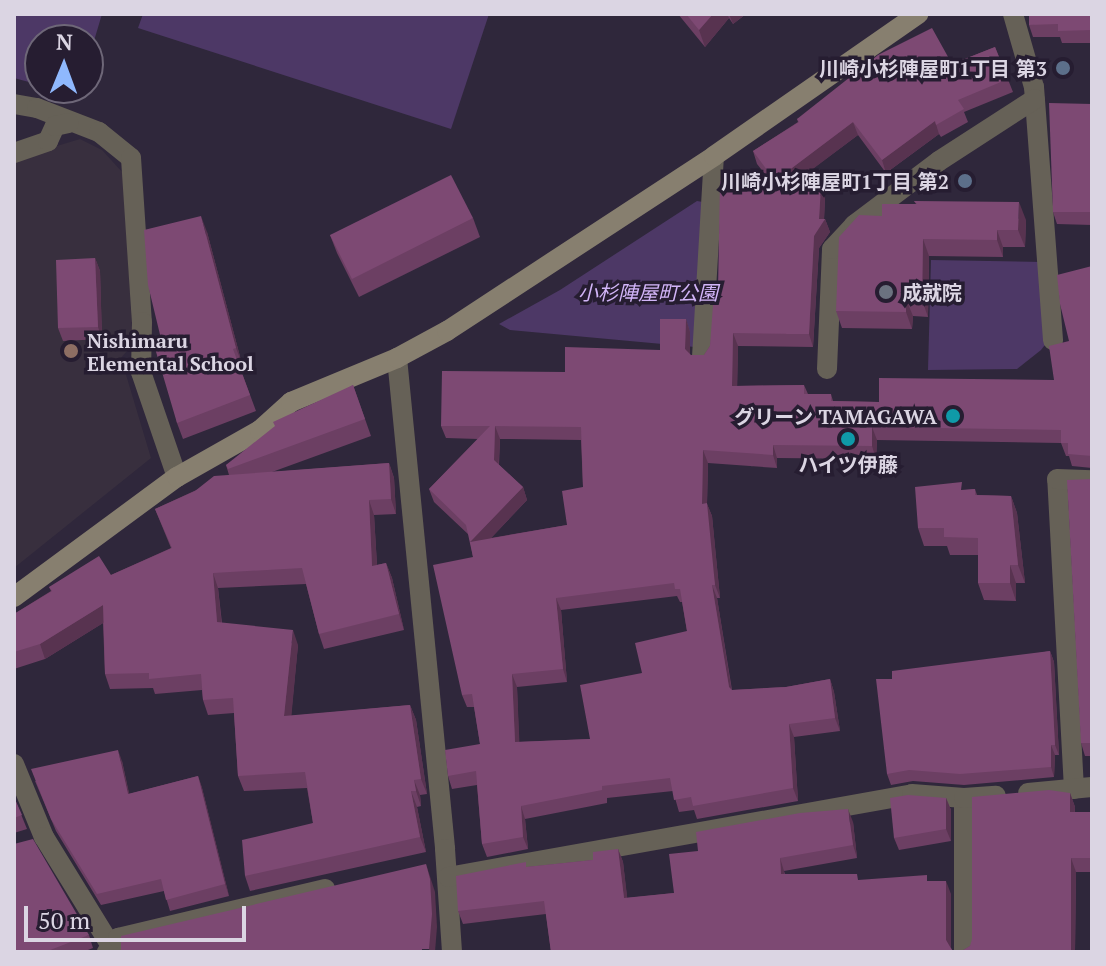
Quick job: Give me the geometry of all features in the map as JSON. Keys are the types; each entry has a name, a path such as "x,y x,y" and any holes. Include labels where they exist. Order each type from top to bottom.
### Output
{"street":[{"path":"14,597 177,477 260,430 291,402 397,358 447,331 714,156 918,14"},
{"path":"1013,14 1035,99 1034,204 1053,340"},
{"path":"827,369 832,249 854,225 881,205 989,126 1035,99"},
{"path":"14,104 37,108 69,123 99,132 131,158 142,322 141,372 177,477"},
{"path":"14,153 48,141 55,126 69,123"},
{"path":"702,357 714,156"},
{"path":"881,205 910,205"},
{"path":"397,358 447,869 452,952"},
{"path":"422,867 447,869 912,794 964,798 1083,788 1057,479 1092,480"},
{"path":"14,764 37,840 109,949 118,938 247,905 339,886"},
{"path":"964,798 964,952"}],"shaded area":[{"name":"Nishimaru Elemental School","path":"80,139 102,150 123,173 133,344 121,358 151,458 14,568 14,159"}],"green space":[{"path":"14,14 102,14 99,24 24,24 24,81 14,78"},
{"path":"143,14 489,14 451,129 138,28"},
{"name":"小杉陣屋町公園","path":"697,201 703,202 695,347 510,330 499,324 560,290"},
{"path":"931,260 1042,262 1048,341 1017,369 928,370"}],"building":[{"path":"686,14 713,14 699,30"},
{"path":"1029,14 1092,14 1092,30 1058,31 1058,24 1029,25"},
{"path":"932,28 952,64 995,47 1008,79 958,100 964,109 936,125 935,121 882,160 853,122 772,183 821,186 819,219 825,219 814,236 809,334 733,333 732,386 804,385 804,394 831,394 831,401 879,402 879,378 1054,380 1049,346 1069,341 1057,275 1092,266 1092,456 1068,454 1068,443 1061,443 1061,430 872,427 872,446 773,445 773,455 703,450 702,504 707,503 715,585 712,585 729,687 732,690 786,687 830,679 835,718 789,724 793,788 693,806 691,797 674,800 670,778 602,786 602,790 521,806 523,837 482,844 476,771 448,776 445,750 480,744 472,694 462,695 433,565 473,557 466,525 429,489 490,426 441,426 442,371 565,372 565,347 660,350 660,319 686,319 685,349 691,355 704,355 710,346 714,291 718,291 720,181 726,181 726,173 770,174 753,151 799,122 797,119 878,55","holes":["495,426 581,427 583,487 562,491 567,525 470,542 523,487 494,460","674,583 675,589 680,589 687,631 635,643 642,673 580,685 590,739 515,742 512,674 563,669 556,598"]},
{"path":"1049,103 1092,104 1092,212 1053,212"},
{"path":"451,175 473,218 352,279 330,235"},
{"path":"914,201 1019,202 1018,230 997,230 997,240 923,239 922,300 906,299 906,312 836,311 839,237 859,215 882,216 882,204 917,204"},
{"path":"201,216 236,348 233,349 250,395 177,423 154,345 162,343 148,285 144,230"},
{"path":"95,258 98,327 58,328 56,260"},
{"path":"353,385 365,419 228,469 226,465 275,426 273,422"},
{"path":"389,463 391,499 369,500 372,566 386,563 399,614 319,634 302,568 213,573 217,622 293,630 284,716 410,705 421,779 414,780 416,791 411,791 420,837 245,876 242,840 313,823 305,772 238,776 233,698 203,700 201,674 149,679 149,673 105,674 103,605 40,644 14,652 14,614 52,591 49,587 99,556 111,575 172,548 155,509 195,491 214,476"},
{"path":"1092,479 1092,743 1081,743 1067,480"},
{"path":"962,482 961,490 975,489 975,495 1011,496 1018,565 1010,565 1010,583 978,583 978,538 944,537 944,528 918,528 915,487"},
{"path":"1050,651 1055,745 1051,745 1051,767 960,774 909,770 887,774 876,679 892,679 892,671"},
{"path":"118,750 128,794 198,776 225,884 166,900 161,879 97,894 51,819 31,769"},
{"path":"1049,790 1070,793 1070,812 1092,812 1092,858 1071,858 1071,952 960,952 970,946 972,939 972,797"},
{"path":"908,795 946,798 946,829 894,838 890,798"},
{"path":"14,797 22,815 14,818"},
{"path":"848,809 853,845 780,858 781,874 857,874 858,880 927,875 927,881 946,881 946,940 952,950 960,952 551,952 544,901 458,911 456,876 526,862 526,867 593,860 593,852 618,849 624,898 674,893 669,854 698,851 696,832 800,813"},
{"path":"33,839 89,935 45,952 14,952 14,844"},
{"path":"426,864 432,914 429,949 422,949 422,952 121,952 121,936"}],"place":[{"name":"川崎小杉陣屋町1丁目 第3","path":"1063,68"},
{"name":"川崎小杉陣屋町1丁目 第2","path":"965,181"},
{"name":"成就院","path":"886,292"},
{"name":"Nishimaru Elemental School","path":"71,351"},
{"name":"グリーン TAMAGAWA","path":"953,416"},
{"name":"ハイツ伊藤","path":"848,439"}]}
